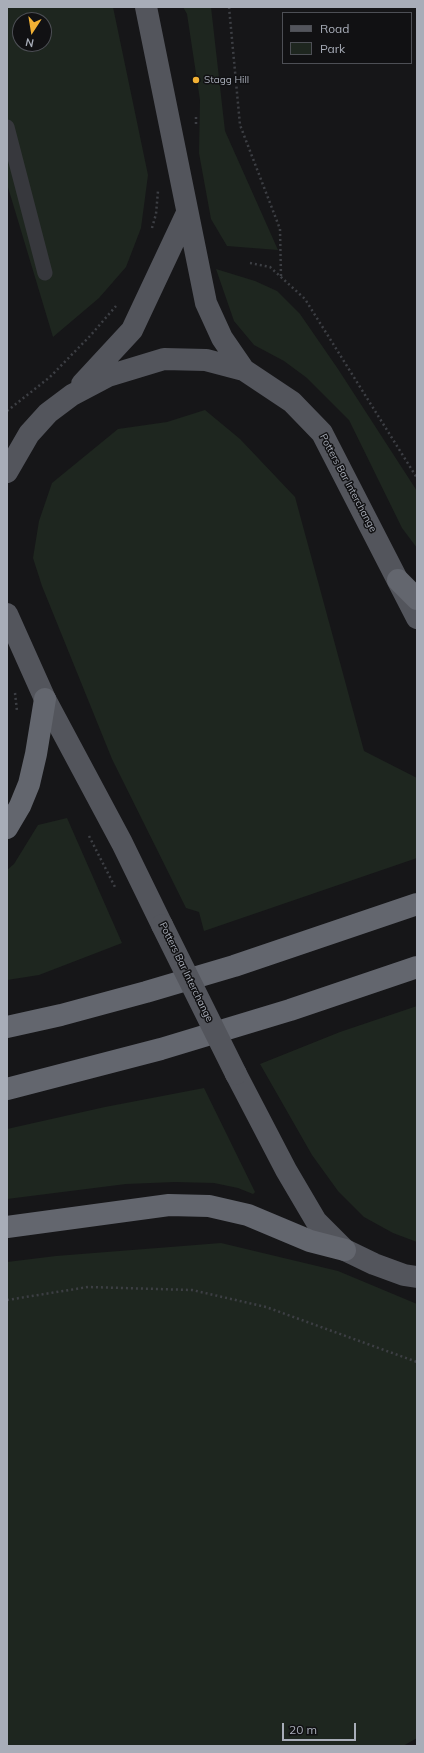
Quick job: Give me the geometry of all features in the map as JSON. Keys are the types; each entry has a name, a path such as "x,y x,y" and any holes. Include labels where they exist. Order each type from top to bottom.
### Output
{"highway":[{"path":"398,580 417,599"},
{"path":"7,828 20,806 29,784 36,754 45,699"},
{"path":"7,1027 61,1015 190,979 356,926 417,904"},
{"path":"7,1089 161,1049 290,1010 417,967"},
{"path":"7,1227 169,1205 209,1206 248,1215 310,1241 345,1250"}],"main road":[{"path":"146,7 206,303 222,338 244,370"},
{"path":"72,395 132,330 187,213"},
{"name":"Potters Bar Interchange","path":"7,472 29,434 48,413 72,395 108,376 164,359 206,360 244,370 292,402 322,433 417,618"},
{"path":"7,444 29,434"},
{"name":"Potters Bar Interchange","path":"7,614 45,699 122,843 236,1074 286,1170 316,1221 345,1250 374,1264 404,1275 417,1277"}],"lane":[{"path":"7,127 45,273"}],"path":[{"path":"229,7 240,125 280,229 281,276"},
{"path":"196,117 196,131"},
{"path":"152,229 156,214 159,185"},
{"path":"250,263 270,267 305,299 417,478"},
{"path":"7,411 50,377 90,336 118,303"},
{"path":"13,687 17,702 17,718"},
{"path":"86,829 118,893"},
{"path":"7,1300 88,1287 192,1290 266,1307 417,1362"}],"green space":[{"path":"7,7 113,7 148,175 141,228 126,267 99,298 53,337 7,184"},
{"path":"183,7 211,7 225,131 278,250 227,246 211,219 199,153 200,100 187,14"},
{"path":"216,269 255,281 277,291 300,314 338,369 417,491 417,548 402,528 349,420 307,378 284,361 254,345 234,321"},
{"path":"205,410 240,439 295,497 364,751 417,778 417,858 204,931 199,912 186,908 112,759 42,586 33,558 39,521 52,483 118,429 167,422"},
{"path":"67,818 122,943 39,975 7,980 7,870 14,864 38,825"},
{"path":"417,1006 417,1242 393,1233 364,1217 338,1191 312,1155 260,1064 340,1032"},
{"path":"204,1088 255,1192 253,1194 238,1188 214,1183 175,1182 126,1184 7,1199 7,1129 105,1107"},
{"path":"221,1243 338,1271 417,1304 417,1738 403,1746 7,1746 7,1262 56,1256"}],"place":[{"name":"Stagg Hill","path":"196,80"}]}
